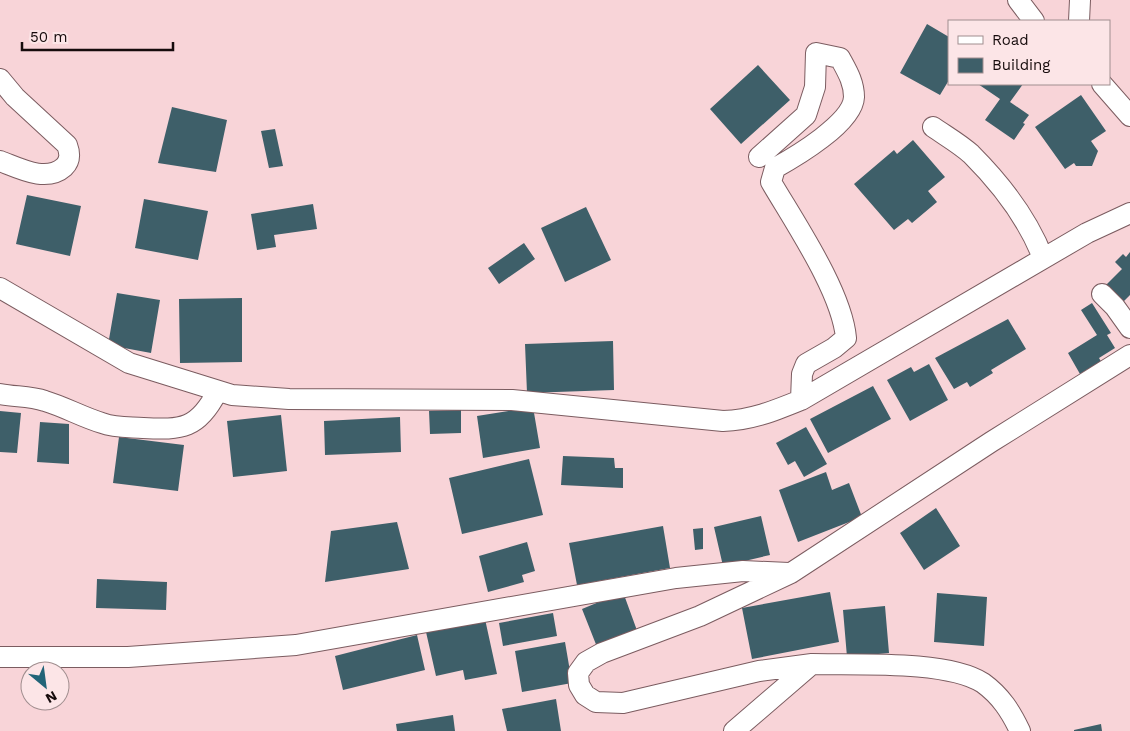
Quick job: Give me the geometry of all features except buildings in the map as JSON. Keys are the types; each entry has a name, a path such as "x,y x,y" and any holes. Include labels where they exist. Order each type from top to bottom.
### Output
{"street":[{"path":"1018,0 1033,20"},
{"path":"1079,20 1080,0"},
{"path":"759,157 806,115 815,87 816,53 840,58 852,81 854,100 845,115 824,138 775,168 771,182 833,292 844,321 846,338 834,348 806,364 802,374 801,400"},
{"path":"0,79 15,97 67,145 70,153 65,166 57,171 45,174 0,161"},
{"path":"1103,85 1130,116"},
{"path":"934,127 970,153 1000,187 1036,239 1043,258"},
{"path":"0,288 123,360 217,392 289,399 512,400 723,421 753,418 801,400 1043,258 1087,233 1130,213"},
{"path":"1102,294 1115,307 1130,328"},
{"path":"1020,731 1008,707 982,683 938,667 812,664 758,671 623,703 596,702 585,695 579,685 578,673 586,662 602,653 700,616 791,573 991,442 1130,356"},
{"path":"0,394 31,397 46,401 112,426 170,429 188,426 198,420 207,410 217,392"},
{"path":"0,657 144,656 296,645 676,578 743,571 791,573"},
{"path":"734,731 812,664"}]}
